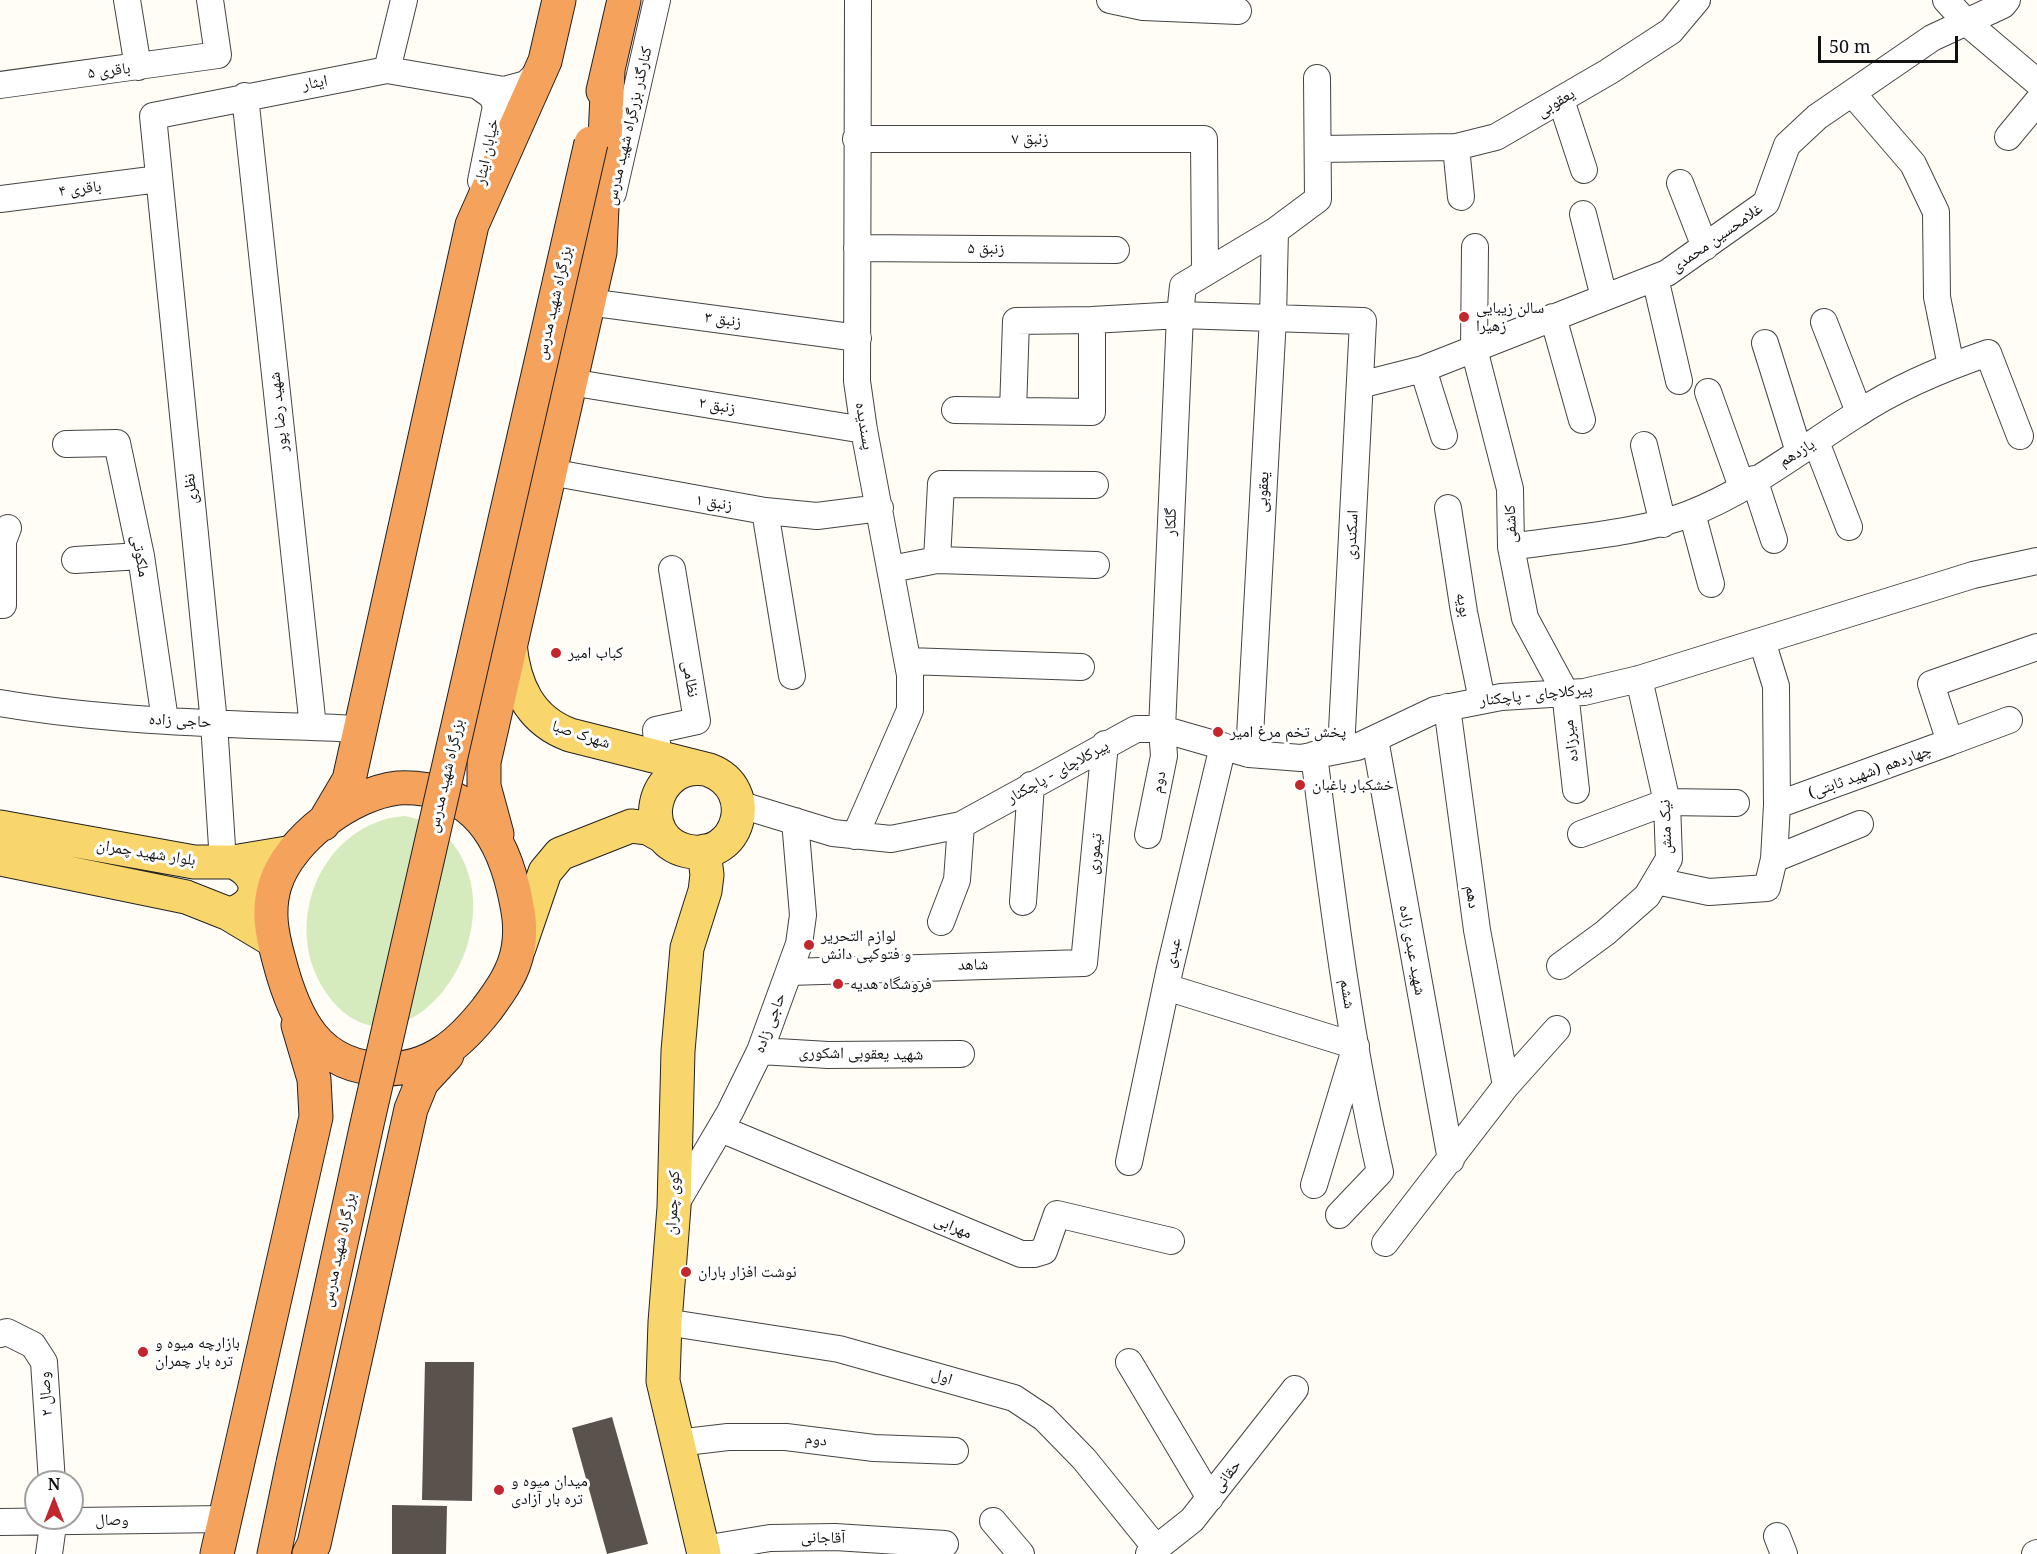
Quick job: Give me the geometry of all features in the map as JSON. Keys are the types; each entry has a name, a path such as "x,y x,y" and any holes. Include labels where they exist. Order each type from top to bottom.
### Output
{"highway":[{"path":"323,824 348,783 471,225 542,69 560,0"},
{"name":"بزرگراه شهید مدرس","path":"273,1554 369,1112 624,0"},
{"name":"بزرگراه شهید مدرس","path":"467,1033 506,983 517,955 519,917 485,791 483,771 600,252 608,71"},
{"path":"217,1554 316,1112 312,1070 274,941 271,916 273,893 280,872 293,852 323,824 355,801 398,788 421,788 443,794 470,809 486,824 502,850"},
{"path":"289,998 301,1023 315,1040 338,1056 364,1066 400,1068 420,1064 446,1051 467,1033"},
{"path":"309,1554 314,1544 411,1109 422,1082 467,1033"}],"main road":[{"name":"شهرک صبا","path":"510,644 514,668 523,695 541,720 570,735 704,769"},
{"path":"517,955 540,885 555,857 568,849 631,826 648,828 683,850 704,851 719,845 730,834 737,820 738,804 727,781 704,769 690,769 678,773 659,791 655,817 664,837"},
{"name":"بلوار شهید چمران","path":"0,827 172,859 228,862 293,852"},
{"name":"کوی چمران","path":"704,851 707,875 705,891 687,948 678,1051 674,1207 663,1381 704,1552"},
{"name":"بلوار شهید چمران","path":"0,859 167,891 229,914 274,941"},
{"path":"228,862 245,867 253,878 255,890 251,902 241,911 229,914"}],"street":[{"path":"127,0 138,67"},
{"name":"باقری ۵","path":"0,85 218,55 212,0"},
{"path":"387,70 405,0"},
{"name":"کنارگذر بزرگراه شهید مدرس","path":"600,252 657,0"},
{"name":"پسندیده","path":"855,836 910,710 908,661 864,430 857,381 858,0"},
{"path":"1110,0 1238,11"},
{"name":"یعقوبی","path":"1319,149 1456,147 1496,137 1671,31 1697,0"},
{"path":"1946,0 1966,22 2037,82"},
{"name":"غلامحسین محمدی","path":"1360,385 1423,369 1667,273 1767,203 1786,145 1816,117 1932,39 2003,5 2007,0"},
{"path":"478,86 497,90 520,87 542,69"},
{"name":"ایثار","path":"153,116 245,96 387,70 478,86"},
{"path":"1317,78 1319,149"},
{"name":"خیابان ایثار","path":"471,225 496,109 492,96 478,86"},
{"path":"1852,93 1913,164 1936,212 1937,297 1951,366"},
{"name":"شهید رضا پور","path":"245,96 313,727"},
{"path":"1562,99 1584,170"},
{"path":"2008,137 2037,102"},
{"name":"نظری","path":"153,116 228,862"},
{"name":"زنبق ۷","path":"856,140 1204,140 1205,271"},
{"path":"1456,147 1461,196"},
{"name":"گلکار","path":"1162,729 1183,286 1275,231 1318,199 1319,149"},
{"name":"باقری ۴","path":"0,199 159,179"},
{"path":"1680,183 1705,247"},
{"path":"1583,214 1604,297"},
{"name":"یعقوبی","path":"1249,754 1273,318 1275,231"},
{"name":"کاشفی","path":"1475,247 1474,349 1510,489 1511,547 1525,618 1565,692"},
{"name":"زنبق ۵","path":"856,248 1116,250"},
{"path":"1655,278 1679,381"},
{"name":"زنبق ۳","path":"588,302 858,338"},
{"path":"1012,411 1016,321 1180,315 1273,318"},
{"path":"1553,317 1582,420"},
{"name":"اسکندری","path":"1273,318 1363,321 1341,750"},
{"path":"955,410 1092,412 1092,320"},
{"path":"1824,322 1859,412"},
{"path":"1764,343 1808,447 1850,527"},
{"name":"یازدهم","path":"1511,547 1662,524 1692,513 1808,447 1859,412 1951,366 1988,353 2020,436"},
{"path":"1423,369 1444,436"},
{"name":"زنبق ۲","path":"570,382 864,430"},
{"path":"1708,392 1774,540"},
{"name":"ملکوتی","path":"66,444 117,443 141,556 165,720"},
{"path":"1644,445 1662,524"},
{"name":"زنبق ۱","path":"549,472 765,511 817,516 880,508"},
{"path":"937,560 941,484 1095,485"},
{"name":"بویه","path":"1448,508 1464,612 1482,700"},
{"path":"765,511 792,676"},
{"path":"1692,513 1711,584"},
{"path":"0,605 3,605 3,541 8,528"},
{"path":"75,560 141,556"},
{"path":"891,569 937,560 1096,565"},
{"name":"پیرکلاچای - پاچکنار","path":"738,804 833,833 855,836 891,838 961,825 1136,729 1162,729 1249,754 1301,758 1341,750 1375,739 1435,710 1482,700 1584,692 1640,679 1973,575 2037,561"},
{"name":"نظامی","path":"658,757 656,730 697,721 672,569"},
{"path":"1656,881 1684,889 1709,892 1767,888 1774,859 1777,805 1776,686 1762,641"},
{"name":"چهاردهم (شهید ثابتی)","path":"1777,805 1950,742 1931,684 2037,647"},
{"path":"908,661 1081,667"},
{"name":"نیک منش","path":"1560,966 1605,933 1647,896 1669,859 1667,802 1640,679"},
{"name":"میرزاده","path":"1565,692 1576,790"},
{"name":"حاجی زاده","path":"0,703 47,711 165,720 360,729"},
{"name":"دهم","path":"1447,707 1477,930 1506,1086"},
{"path":"1950,742 2009,720"},
{"name":"دوم","path":"1148,835 1164,756 1162,729"},
{"name":"شهید عبدی زاده","path":"1375,739 1450,1160"},
{"name":"تیموری","path":"1084,963 1105,744"},
{"name":"عبدی","path":"1129,1162 1166,987 1223,746"},
{"name":"ششم","path":"1314,755 1336,928 1380,1172 1339,1215"},
{"path":"1023,902 1031,785"},
{"path":"1581,834 1667,802 1736,803"},
{"name":"حاجی زاده","path":"674,1207 721,1128 760,1051 799,944 803,915 795,820"},
{"path":"1774,859 1860,824"},
{"path":"941,922 957,880 961,825"},
{"name":"شاهد","path":"789,972 1084,963"},
{"path":"1166,987 1356,1046 1314,1185"},
{"path":"1385,1243 1506,1086 1557,1029"},
{"name":"شهید یعقوبی اشکوری","path":"760,1051 828,1055 961,1054"},
{"name":"مهرابی","path":"721,1128 1021,1254 1044,1251 1057,1214 1171,1241"},
{"name":"اول","path":"665,1322 839,1349 1014,1398 1044,1418 1084,1458 1152,1551"},
{"name":"وصال ۲","path":"0,1334 7,1332 33,1345 44,1362 51,1470"},
{"path":"1129,1362 1210,1498"},
{"name":"حقانی","path":"1152,1551 1192,1520 1295,1389"},
{"name":"دوم","path":"677,1443 728,1437 786,1437 874,1448 955,1451"},
{"name":"وصال","path":"84,1519 224,1519"},
{"name":"وصال","path":"0,1522 24,1521"},
{"path":"993,1521 1021,1554"},
{"path":"49,1554 52,1530"},
{"name":"آقاجانی","path":"704,1552 770,1538 834,1537 945,1544"}],"green space":[{"path":"404,816 430,824 444,834 461,856 473,894 471,932 458,968 437,998 410,1019 380,1026 351,1017 323,988 311,962 307,934 309,906 317,879 332,856 351,836 376,823"}],"building":[{"path":"425,1362 474,1362 472,1501 422,1500"},
{"path":"612,1417 648,1544 607,1554 572,1428"},
{"path":"392,1505 447,1506 446,1554 392,1554"}],"place":[{"name":"سالن زیبایی زهیرا","path":"1464,317"},
{"name":"کباب امیر","path":"556,653"},
{"name":"پخش تخم مرغ امیر","path":"1218,732"},
{"name":"خشکبار باغبان","path":"1300,785"},
{"name":"لوازم التحریر و فتوکپی دانش","path":"809,945"},
{"name":"فروشگاه هدیه","path":"838,984"},
{"name":"نوشت افزار باران","path":"686,1272"},
{"name":"بازارچه میوه و تره بار چمران","path":"143,1352"},
{"name":"میدان میوه و تره بار آزادی","path":"499,1490"}]}
